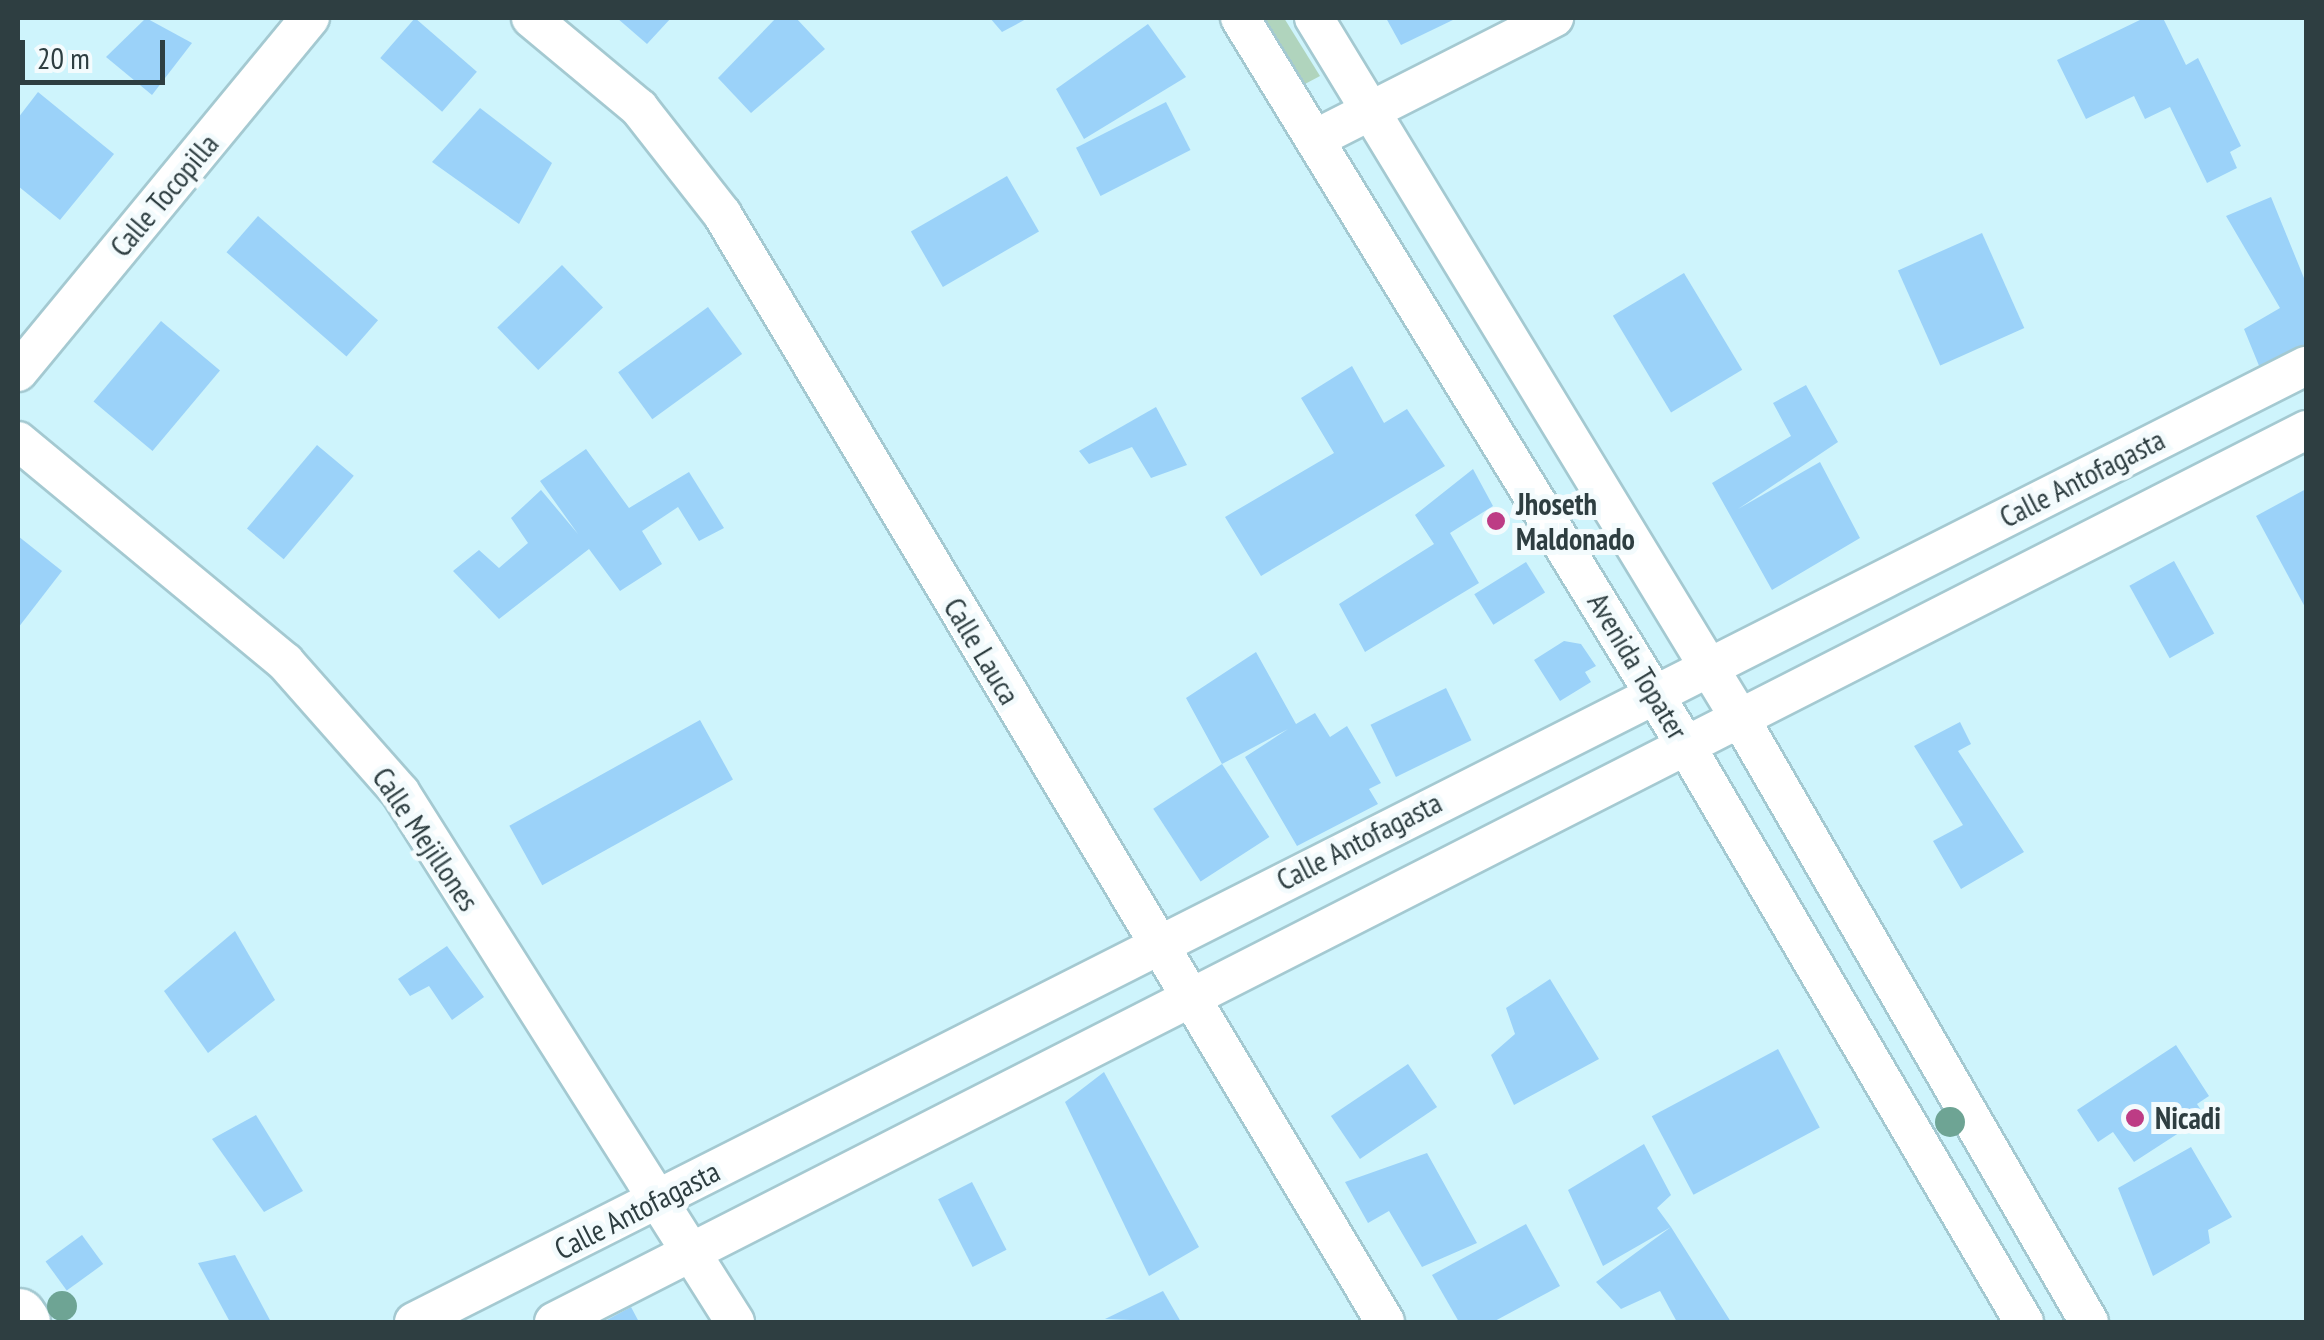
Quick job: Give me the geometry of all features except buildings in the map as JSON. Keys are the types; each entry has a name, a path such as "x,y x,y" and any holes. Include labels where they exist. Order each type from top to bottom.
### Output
{"street":[{"name":"Calle Tocopilla","path":"18,372 310,18"},
{"name":"Calle Lauca","path":"531,18 639,108 722,214 1190,1002 1385,1322"},
{"name":"Avenida Topater","path":"1240,18 1654,692 2024,1322"},
{"name":"Avenida Topater","path":"1314,18 1742,722 2089,1322"},
{"path":"1317,138 1554,18"},
{"name":"Calle Antofagasta","path":"414,1322 1156,943 2306,366"},
{"name":"Calle Antofagasta","path":"554,1322 1190,1002 1686,746 1742,722 2306,430"},
{"name":"Calle Mejillones","path":"18,441 284,662 400,792 735,1322"}],"green space":[{"path":"1263,18 1284,18 1320,76 1305,84"}],"place":[{"name":"Jhoseth Maldonado","path":"1496,521"},
{"name":"Nicadi","path":"2135,1118"}]}
